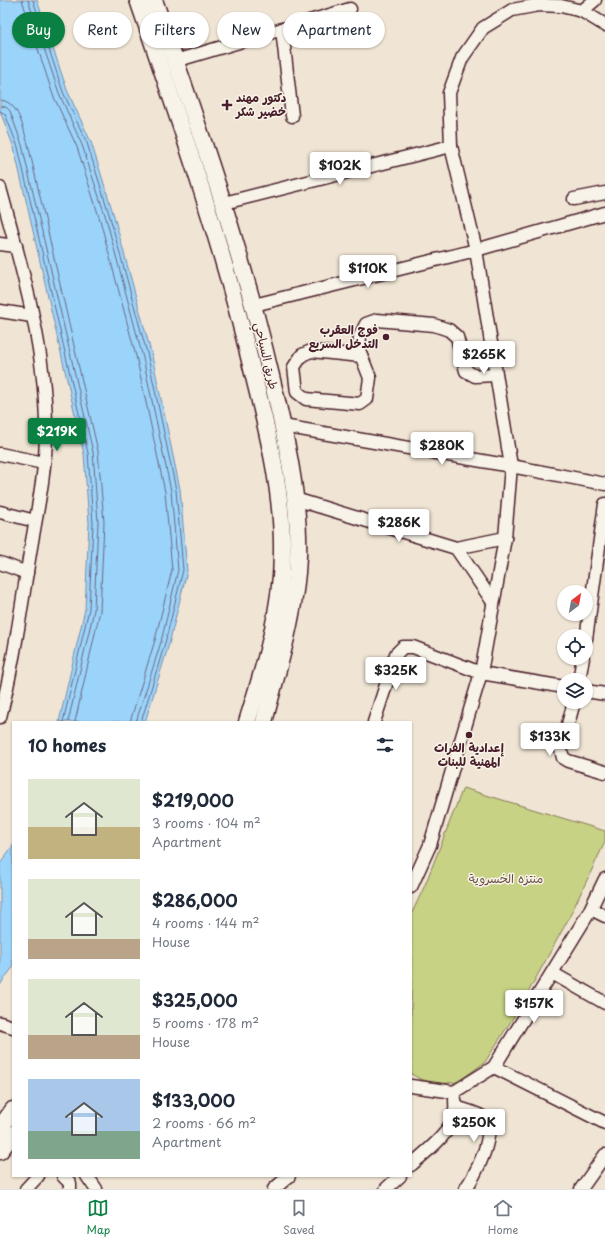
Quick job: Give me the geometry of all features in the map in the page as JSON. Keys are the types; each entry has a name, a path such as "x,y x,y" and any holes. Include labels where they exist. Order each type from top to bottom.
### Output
{"main road":[{"name":"طريق السياحي","path":"138,0 209,208 226,267 267,429 277,487 282,528 279,589 270,636 247,721"},
{"name":"طريق السياحي","path":"154,0 224,203 254,305 283,426 295,499 298,528 298,569 295,592 292,612 264,721"},
{"path":"226,267 236,269 242,265"},
{"path":"244,334 250,328 260,330"},
{"path":"281,568 291,572 298,569"},
{"path":"279,589 286,587 295,592"},
{"path":"0,1128 12,1111"},
{"path":"0,1151 12,1135"}],"street":[{"path":"582,11 595,0"},
{"path":"412,883 430,845 481,673 505,538 511,466 476,250 451,146 448,93 462,58 483,28 510,5 561,6 582,11 605,25"},
{"path":"175,60 350,9"},
{"path":"282,29 292,116"},
{"path":"224,203 451,146"},
{"path":"0,188 16,246 43,368 46,426 44,463 27,573 4,680 0,717"},
{"path":"574,199 605,193"},
{"path":"254,305 476,250 605,213"},
{"path":"0,244 16,246"},
{"path":"0,312 32,316"},
{"path":"361,356 311,351 302,355 294,367 297,392 306,399 360,404 367,399 370,378 359,350 360,336 366,324 377,320 434,325 449,330 457,337 466,371 475,376 496,375"},
{"path":"283,426 605,484"},
{"path":"0,454 44,463"},
{"path":"295,499 456,548 505,538"},
{"path":"587,629 605,504"},
{"path":"0,512 35,521"},
{"path":"456,548 493,602"},
{"path":"0,563 27,573"},
{"path":"374,721 396,654 403,647 413,647 481,673 557,686"},
{"path":"593,692 605,694"},
{"path":"572,709 561,750 563,758 568,762 605,772"},
{"path":"412,1086 454,1092 494,1067 591,908 605,879"},
{"path":"591,908 605,916"},
{"path":"552,972 605,1003"},
{"path":"0,1023 12,1027"},
{"path":"494,1067 605,1123"},
{"path":"412,1164 445,1133 454,1117 456,1107 454,1092"},
{"path":"456,1107 484,1118 490,1128 489,1138 473,1180 465,1189"},
{"path":"581,1189 605,1155"},
{"path":"26,1189 37,1177"},
{"path":"64,1177 70,1183 70,1189"},
{"path":"88,1177 96,1189"},
{"path":"274,1189 288,1177"},
{"path":"386,1189 399,1177"}],"green space":[{"name":"منتزه الخسروية","path":"463,788 605,831 605,842 569,918 520,1007 485,1062 458,1082 438,1084 420,1079 412,1075 412,913 425,885"}],"water":[{"path":"0,0 37,0 41,12 12,12 12,48 53,48 67,90 91,142 114,216 152,356 180,489 187,571 169,644 145,721 59,721 85,609 89,523 84,454 14,148 0,111"},
{"path":"12,846 12,968 0,985 0,864"}],"place":[{"name":"دكتور مهند خضير شكر","path":"227,105"},
{"name":"فوج العقرب التدخل السريع","path":"386,337"},
{"name":"إعدادية الفرات المهنية للبنات","path":"469,735"}]}
